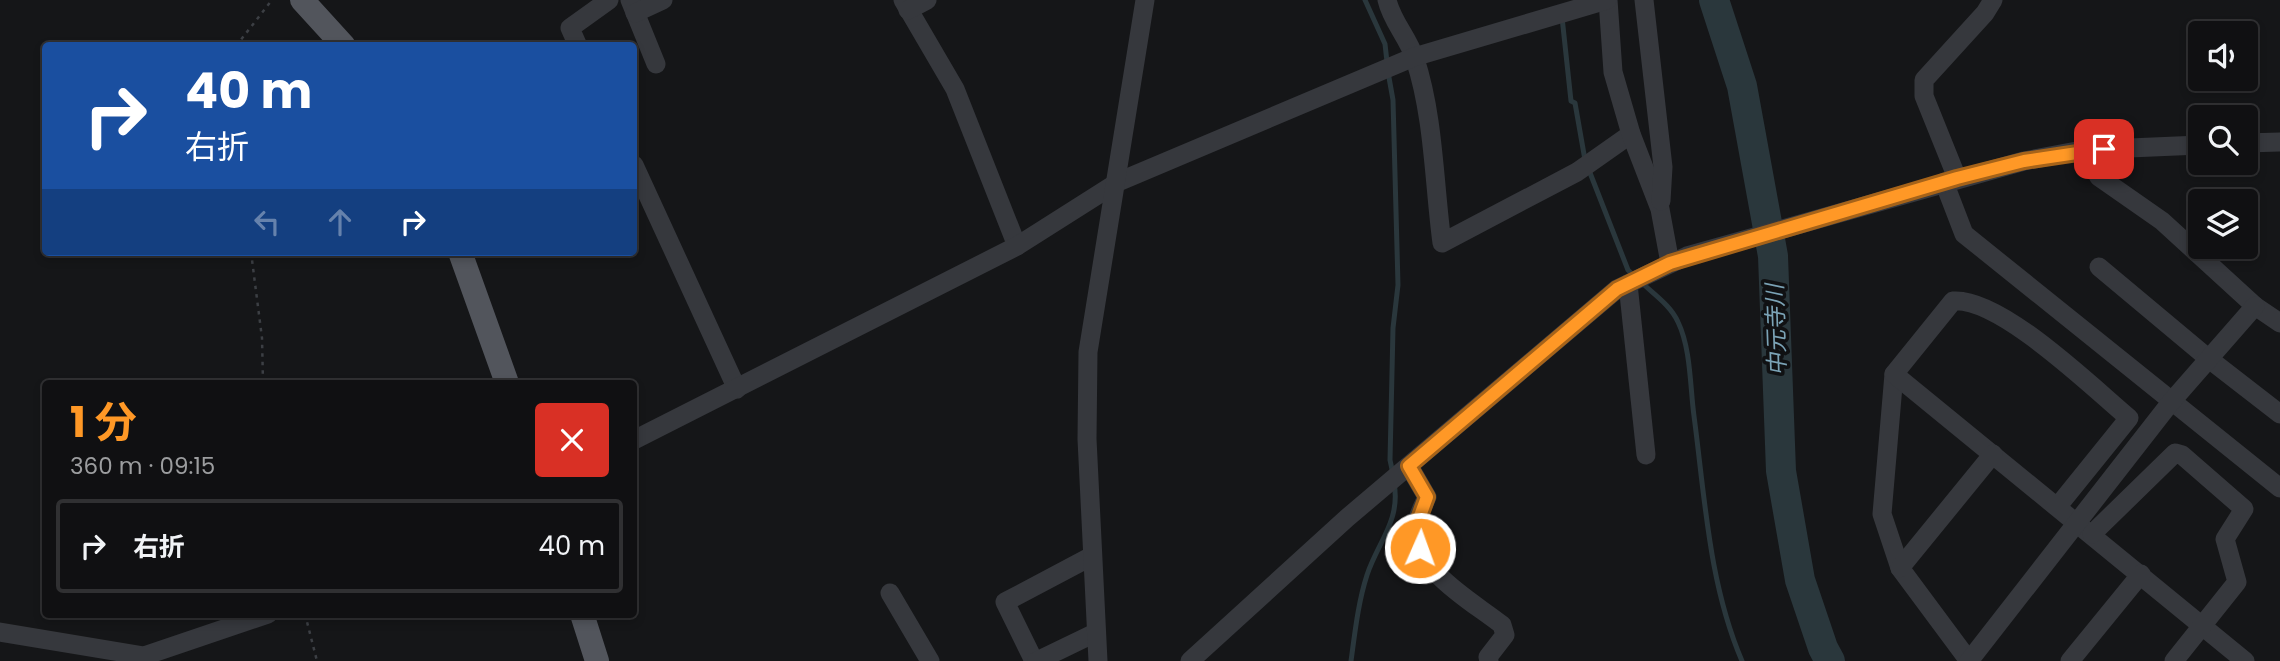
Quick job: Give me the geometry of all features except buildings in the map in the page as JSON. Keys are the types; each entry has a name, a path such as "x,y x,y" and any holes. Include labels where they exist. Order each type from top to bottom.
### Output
{"main road":[{"path":"302,0 340,42"},
{"path":"461,256 505,380"},
{"path":"583,618 597,661"}],"street":[{"path":"576,42 570,28 609,0"},
{"path":"656,64 632,7 663,0"},
{"path":"927,0 905,5 955,89 1017,246"},
{"path":"1098,661 1092,556 1088,352 1118,182 1128,91 1145,0"},
{"path":"1387,0 1391,17 1414,57 1424,95 1442,243 1577,172 1631,134"},
{"path":"637,439 1017,246 1118,182 1414,57 1608,0 1613,72 1631,134 1679,259"},
{"path":"1644,0 1663,167 1660,209"},
{"path":"1993,0 1985,13 1924,80 1924,96 1965,234 2280,488"},
{"path":"2258,143 2280,142"},
{"path":"1190,661 1409,466 1617,289 1679,259 1951,180 2082,150 2188,146"},
{"path":"2082,150 2099,177 2162,221 2255,306 2280,323"},
{"path":"637,172 737,389"},
{"path":"2099,267 2280,414"},
{"path":"1628,284 1646,455"},
{"path":"2058,506 2129,418 2016,324 1964,300 1953,301 1894,374 1882,514 1900,568 1969,661 2085,527 2171,402 2255,306"},
{"path":"1894,374 2085,527 2245,661"},
{"path":"2085,527 2175,453 2182,454 2244,509 2225,539 2237,582 2174,661"},
{"path":"1900,568 1993,454"},
{"path":"1409,466 1427,497 1416,527 1420,548 1434,571 1502,625 1505,635 1488,657 1489,661"},
{"path":"1092,556 1005,602 1036,661 1095,633"},
{"path":"2070,661 2141,574"},
{"path":"890,593 930,661"},
{"path":"0,632 144,656 256,618"}],"path":[{"path":"239,42 272,0"},
{"path":"252,256 262,338 263,380"},
{"path":"306,618 317,661"}],"waterway":[{"path":"1365,0 1385,44 1387,62"},
{"name":"中元寺川","path":"1714,0 1742,86 1773,256 1781,471 1800,580 1830,661"},
{"path":"1562,17 1571,101 1575,103 1585,160 1628,270 1635,277"},
{"path":"1388,72 1393,100 1398,285 1393,328 1390,460 1393,474"},
{"path":"1642,283 1671,311 1678,322 1685,344 1715,572 1731,632 1742,661"},
{"path":"1351,661 1364,586 1394,508 1394,483"}],"route":[{"path":"1420,548 1416,527 1427,497 1409,466 1617,289 1687,256 1957,178 2024,161 2082,150 2104,149"}]}
